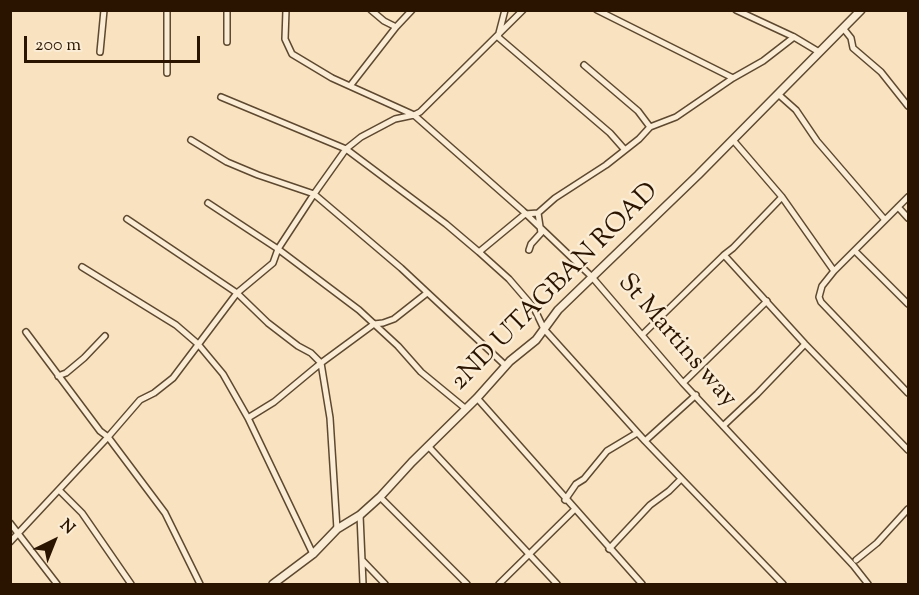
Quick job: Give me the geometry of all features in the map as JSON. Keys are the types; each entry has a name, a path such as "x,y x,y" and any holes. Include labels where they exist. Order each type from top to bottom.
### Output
{"street":[{"path":"100,52 104,10"},
{"path":"167,10 167,73"},
{"path":"227,10 227,42"},
{"name":"St Martins way","path":"286,10 285,39 292,54 332,78 414,115 525,214 592,277 683,383 853,565 868,585"},
{"path":"371,10 396,27"},
{"path":"350,86 412,10"},
{"path":"498,37 505,10"},
{"path":"10,542 140,400 154,393 173,378 237,293 273,263 278,249 346,149 361,137 395,119 420,112 523,10"},
{"path":"597,10 733,78"},
{"path":"736,10 794,37 819,52"},
{"path":"848,10 854,18"},
{"name":"2ND UTAGBAN ROAD","path":"273,585 313,554 337,529 360,515 381,497 506,366 536,340 558,310 733,140 861,10"},
{"path":"843,28 854,48 880,72 909,105"},
{"path":"498,37 610,133 625,150"},
{"path":"479,252 525,214 538,213 555,198 606,165 650,128 676,117 733,78 763,61 794,37"},
{"path":"584,65 638,111 650,128"},
{"path":"778,94 796,110 817,141 885,220"},
{"path":"221,97 346,149 446,224 479,252 509,279 534,308 544,329 637,433 783,585"},
{"path":"191,140 227,162 314,194 401,268 506,366"},
{"path":"733,140 782,197 834,271"},
{"path":"642,335 733,248 782,197"},
{"path":"909,197 834,271 822,286 819,297 821,302 909,393"},
{"path":"208,203 278,249 374,324 421,372 466,410"},
{"path":"898,207 909,218"},
{"path":"529,250 531,244 541,233 538,213"},
{"path":"127,219 237,293 268,323 311,353 321,363 330,418 337,529"},
{"path":"855,251 909,304"},
{"path":"724,255 805,344 909,450"},
{"path":"82,267 176,325 198,344 223,374 248,418 313,554"},
{"path":"248,418 274,402 321,363 374,324 394,319 427,293"},
{"path":"683,383 767,301"},
{"path":"26,332 165,513 200,585"},
{"path":"58,376 84,358 105,336"},
{"path":"723,426 805,344"},
{"path":"645,441 696,395"},
{"path":"477,398 642,585"},
{"path":"565,500 576,484 584,479 607,451 637,433"},
{"path":"428,446 557,585"},
{"path":"609,549 650,505 669,491 681,478"},
{"path":"59,490 82,513 131,585"},
{"path":"381,497 467,585"},
{"path":"856,560 877,543 909,509"},
{"path":"498,585 574,510"},
{"path":"360,515 363,585"},
{"path":"10,523 57,585"},
{"path":"363,561 385,585"}]}
